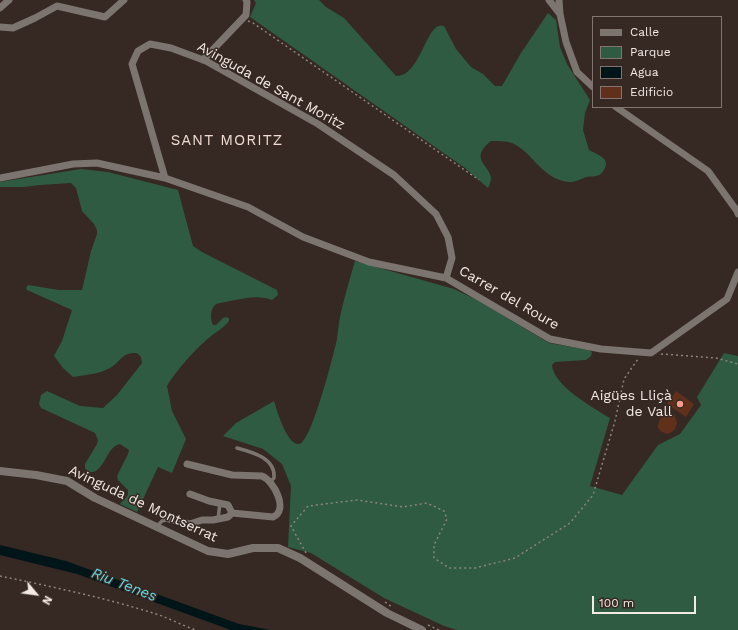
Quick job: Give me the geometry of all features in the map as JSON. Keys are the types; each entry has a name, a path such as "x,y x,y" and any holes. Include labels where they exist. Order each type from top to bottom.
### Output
{"street":[{"path":"0,8 9,0"},
{"path":"0,28 13,28 57,6 105,17 124,0"},
{"path":"203,60 246,15 246,0"},
{"path":"550,0 560,14"},
{"path":"559,0 560,14 566,42 577,72 592,86"},
{"name":"Avinguda de Sant Moritz","path":"165,178 132,64 138,51 150,44 171,48 203,60 318,124 394,175 436,214 448,237 452,258 446,278"},
{"path":"617,108 708,171 738,214"},
{"name":"Carrer del Roure","path":"0,178 73,164 96,163 165,178 248,207 303,237 369,262 446,278 550,339 601,349 652,353"},
{"path":"652,353 727,299 738,272"},
{"path":"169,519 190,524 205,520 228,517 232,513 275,517 278,513 279,500 276,489 262,476 232,475 187,464"},
{"name":"Avinguda de Montserrat","path":"0,471 36,475 67,481 95,498 208,551 228,554 253,548 278,548 300,558 386,613 424,627"},
{"path":"190,494 209,501 228,505 232,513"}],"lane":[{"path":"237,448 250,451 267,461 275,474 274,478 270,482"},
{"path":"218,519 220,503"},
{"path":"156,527 162,521 169,519"}],"path":[{"path":"242,19 253,23 478,180"},
{"path":"306,553 291,526 308,506 356,500 403,507 427,504 444,511 447,519 434,545 434,558 449,568 475,568 515,558 570,523 593,495 615,421 624,379 643,352"},
{"path":"652,353 716,358 738,364"},
{"path":"300,550 312,556"},
{"path":"0,576 90,596 159,615 196,630"},
{"path":"385,602 392,606"},
{"path":"424,627 439,630"}],"green space":[{"path":"254,0 319,0 326,7 344,18 396,76 405,74 412,67 433,31 438,26 444,26 456,49 471,67 483,74 495,86 502,86 521,53 548,13 556,20 560,47 567,64 590,100 585,113 583,130 589,150 604,159 606,162 605,169 598,176 567,182 548,174 525,152 512,143 491,141 484,147 481,153 482,161 490,173 491,178 488,188 465,168 250,17 256,3"},
{"path":"81,169 108,172 178,190 193,246 277,290 278,295 272,300 261,297 249,298 216,304 214,306 211,314 213,325 216,325 226,317 229,318 229,321 223,328 205,341 193,353 167,386 172,411 186,439 172,473 158,467 137,512 120,504 128,495 128,490 118,480 117,476 129,450 120,444 115,446 98,469 94,472 88,472 85,468 85,464 97,444 98,440 95,433 41,408 39,404 41,395 47,391 80,406 103,408 117,395 142,363 141,357 137,353 131,353 124,356 106,370 73,377 63,368 54,356 62,341 72,310 27,290 26,288 28,285 59,290 82,290 97,230 94,224 82,211 76,188 71,183 24,187 0,187 0,182"},
{"path":"355,261 454,289 477,300 549,343 589,350 592,352 591,356 586,360 555,362 552,365 554,373 566,388 584,402 610,418 590,486 622,495 658,445 680,434 701,405 697,397 724,353 738,356 738,630 457,630 444,626 384,598 311,553 288,547 291,486 282,464 263,449 223,436 236,423 274,401 283,427 290,439 299,444 304,440 310,430 316,414 327,378 337,339 341,312"}],"water":[{"name":"Riu Tenes","path":"0,545 66,561 239,624 270,630 231,630 77,574 0,555"}],"building":[{"name":"Aigües Lliçà de Vall","path":"676,391 694,404 686,417 667,404"},
{"path":"674,414 677,423 675,429 668,434 662,432 658,428 660,419 665,415"}],"place":[{"name":"Aigües Lliçà de Vall","path":"680,404"}],"district":[{"name":"SANT MORITZ","path":"227,141"}]}
